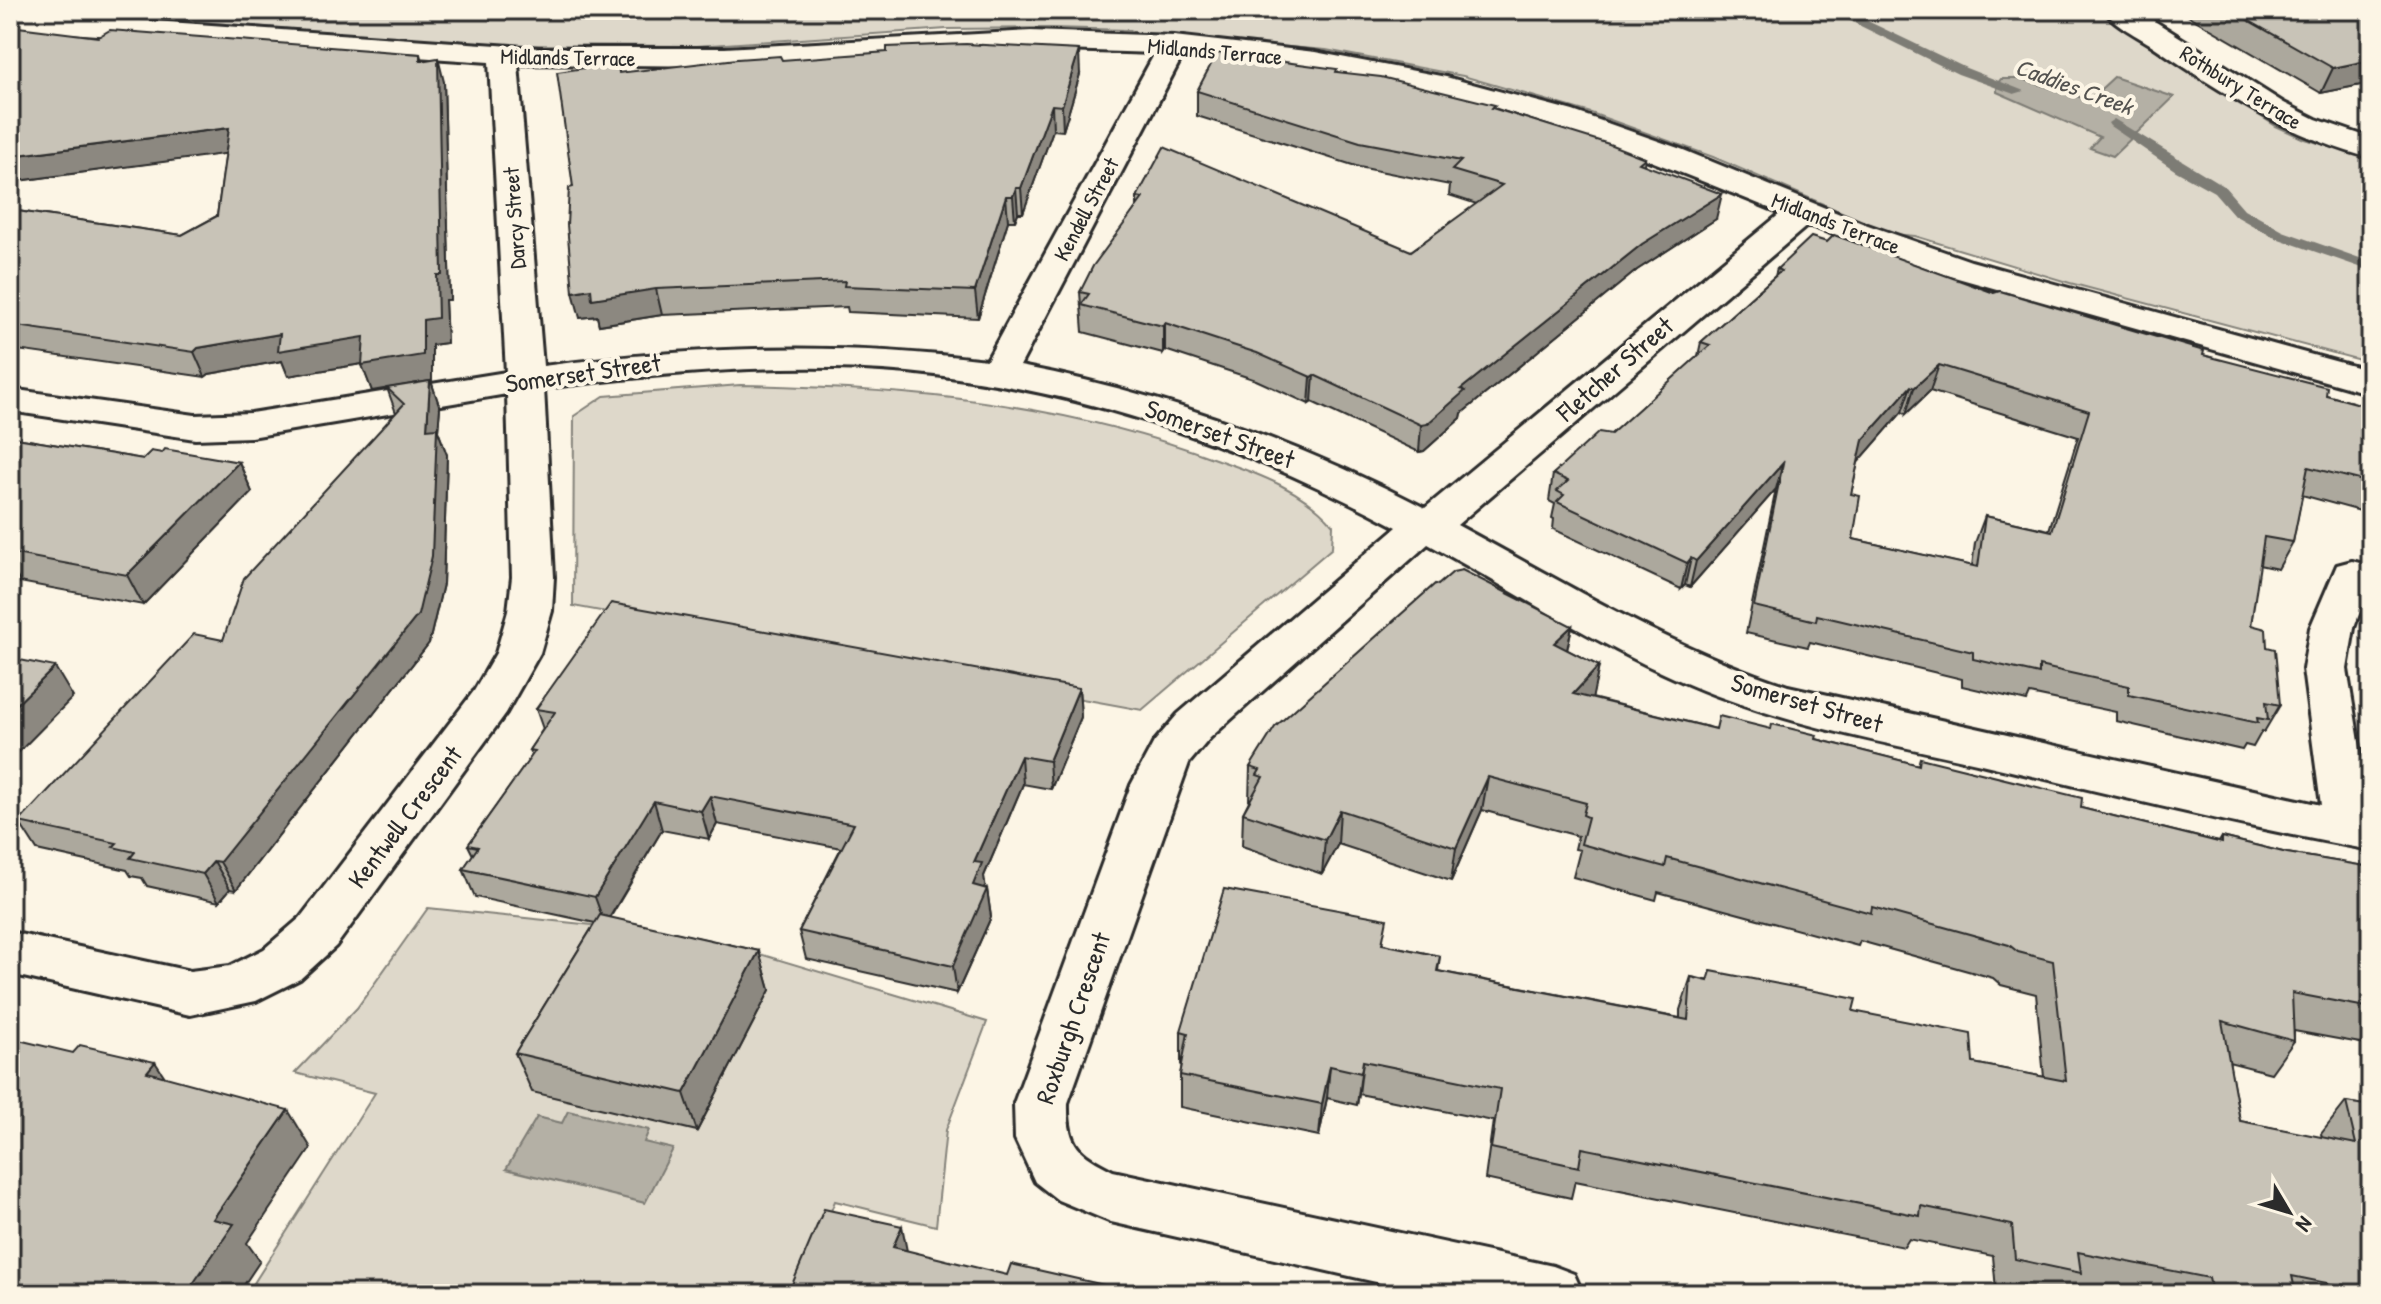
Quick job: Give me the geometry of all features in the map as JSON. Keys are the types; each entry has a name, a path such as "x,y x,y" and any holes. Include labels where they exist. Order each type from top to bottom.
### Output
{"street":[{"name":"Rothbury Terrace","path":"2118,10 2303,126 2371,148"},
{"name":"Midlands Terrace","path":"10,20 503,55 725,57 897,45 1031,40 1244,51 1382,73 1506,102 1614,135 1905,250 2033,291 2371,383"},
{"name":"Kendell Street","path":"998,373 1174,45"},
{"name":"Darcy Street","path":"503,55 525,380"},
{"name":"Fletcher Street","path":"1428,526 1803,212"},
{"name":"Somerset Street","path":"10,400 195,427 237,425 651,363 786,356 852,357 998,373 1107,395 1218,429 1272,450 1428,526 1619,634 1721,679 1774,697 2262,812 2360,830"},
{"name":"Kentwell Crescent","path":"10,953 190,993 238,986 282,964 318,932 490,702 518,653 530,611 533,577 525,380"},
{"name":"Roxburgh Crescent","path":"1428,526 1400,544 1205,716 1170,754 1136,838 1047,1088 1038,1130 1045,1151 1060,1169 1083,1186 1111,1196 1553,1294"},
{"path":"2352,575 2332,628 2325,669 2360,830"}],"shaded area":[{"path":"44,10 2097,10 2276,126 2302,138 2371,159 2371,363 2070,283 1915,236 1893,234 1713,157 1591,113 1463,76 1326,50 1142,35 1129,30 1050,28 947,29 696,46 498,45"},
{"path":"2114,77 2174,97 2113,156 2090,148 2100,137 1997,92 2001,79 2022,79 2089,100"},
{"path":"740,385 923,395 983,402 1101,424 1249,471 1295,493 1333,525 1332,548 1142,710 573,606 574,416 604,396"},
{"path":"428,908 679,934 726,944 987,1022 946,1130 936,1226 835,1201 798,1294 247,1294 375,1093 295,1073 357,1008"},
{"path":"568,1111 649,1130 644,1142 673,1149 645,1203 506,1169 537,1117 562,1123"}],"building":[{"path":"2230,10 2371,11 2371,60 2333,68"},
{"path":"10,26 98,37 110,30 420,54 420,61 438,58 442,275 437,275 438,318 423,320 423,355 362,365 364,337 278,351 280,334 198,348 194,352 10,325 10,210 182,235 217,216 229,128 10,156"},
{"path":"966,44 1079,50 1062,106 1052,105 1021,188 1016,188 1013,196 1006,196 975,291 844,286 845,281 656,289 592,299 591,289 573,292 567,225 569,188 573,187 557,72 618,63 619,73 737,59 780,56 782,60 887,52 887,47"},
{"path":"1217,53 1381,77 1495,105 1492,108 1645,158 1639,163 1722,194 1642,244 1461,389 1465,391 1427,424 1421,425 1314,375 1311,377 1257,353 1165,323 1163,326 1081,305 1089,294 1080,292 1093,266 1143,198 1137,197 1164,147 1411,251 1502,185 1452,170 1461,161 1360,142 1197,91"},
{"path":"1834,235 1994,293 2000,291 2204,351 2203,355 2327,387 2326,395 2371,407 2371,483 2308,467 2293,542 2264,537 2251,625 2266,629 2267,647 2275,649 2280,705 2266,702 2268,720 2257,718 2258,723 2129,695 2129,686 2039,666 2039,674 1973,659 1973,652 1817,615 1816,621 1754,606 1783,463 1696,561 1691,558 1687,563 1557,502 1564,495 1557,491 1568,481 1553,474 1599,432 1611,434 1710,345 1701,342 1781,271 1777,269 1811,237 1827,242","holes":["1939,365 2089,411 2052,531 1985,516 1978,567 1853,539 1860,496 1851,494 1863,440 1911,386 1914,388"]},
{"path":"430,381 427,429 437,428 432,556 418,615 220,862 214,861 203,874 130,858 135,852 113,847 117,843 19,822 194,634 223,640 244,578 404,404 387,388"},
{"path":"10,437 143,459 151,451 162,453 165,449 239,462 127,575 10,553"},
{"path":"1462,570 1572,626 1554,643 1599,666 1573,694 1716,729 1719,716 1771,729 1772,724 1817,735 1816,739 1919,765 1920,758 2082,798 2081,808 2222,843 2222,837 2287,853 2371,867 2371,1008 2292,993 2294,1041 2222,1021 2240,1121 2356,1144 2346,1102 2371,1106 2371,1292 2292,1276 2296,1294 2222,1294 2212,1292 2209,1278 2078,1252 2081,1273 2015,1259 2012,1225 1921,1206 1920,1216 1582,1148 1579,1167 1491,1148 1500,1089 1363,1061 1361,1073 1330,1066 1322,1104 1180,1075 1188,1033 1181,1031 1224,889 1387,919 1382,944 1440,956 1437,971 1688,1020 1691,977 1708,981 1711,971 1856,999 1853,1011 1971,1034 1973,1063 2066,1081 2053,961 2018,952 2009,945 1872,907 1871,913 1667,858 1665,867 1581,844 1588,817 1583,815 1586,803 1488,777 1456,848 1340,810 1325,840 1243,813 1263,777 1257,775 1260,770 1250,767 1275,727 1435,584"},
{"path":"611,603 1079,688 1049,761 1021,756 974,862 982,863 973,885 987,889 953,966 799,931 854,824 710,796 701,811 654,801 595,897 463,869 478,847 468,845 535,751 529,750 555,712 536,709"},
{"path":"10,658 55,667 10,711"},
{"path":"600,915 759,951 684,1093 515,1053"},
{"path":"10,1038 73,1053 80,1045 155,1062 147,1072 288,1110 213,1219 234,1224 186,1294 10,1294"},
{"path":"824,1209 902,1226 893,1247 1007,1275 1011,1264 1144,1294 788,1294"}],"waterway":[{"name":"Caddies Creek","path":"1834,10 1962,71 2018,91"},
{"path":"1844,14 1888,10"},
{"name":"Caddies Creek","path":"2114,123 2181,168 2219,189 2239,212 2278,234 2371,267"}]}
